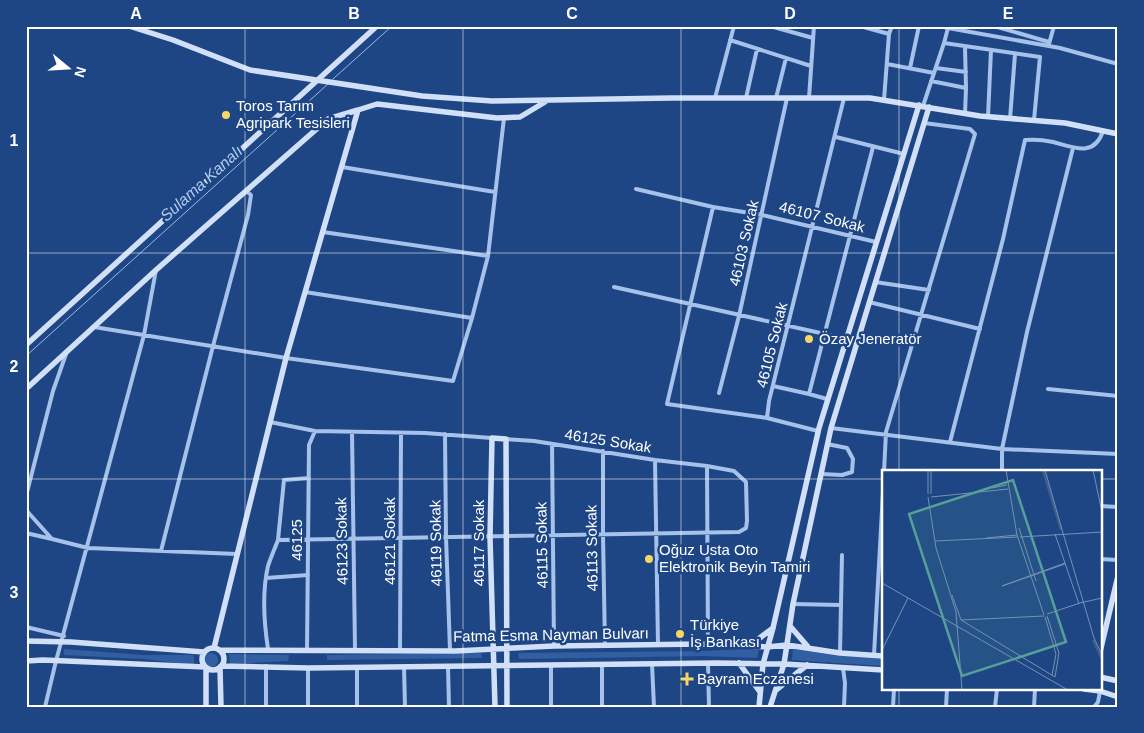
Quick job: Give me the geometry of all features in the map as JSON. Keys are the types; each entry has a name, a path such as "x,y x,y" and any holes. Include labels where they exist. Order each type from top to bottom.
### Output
{"street":[{"path":"129,26 173,40 250,70 422,96 492,101 715,98 844,98 884,100 988,117 1065,123 1118,134"},
{"path":"26,344 377,26"},
{"path":"715,98 734,26"},
{"path":"770,26 813,38"},
{"path":"808,98 814,26"},
{"path":"860,26 890,34"},
{"path":"884,100 892,26"},
{"path":"910,68 919,26"},
{"path":"939,26 1049,44"},
{"path":"994,26 1118,64"},
{"path":"1049,44 1054,26"},
{"path":"759,707 762,664 773,628 818,431 904,154 924,106 948,27"},
{"path":"730,40 811,66"},
{"path":"944,43 1040,57 1034,120"},
{"path":"965,47 965,114"},
{"path":"746,98 757,49"},
{"path":"988,117 991,50"},
{"path":"1010,119 1015,54"},
{"path":"776,98 786,58"},
{"path":"887,64 934,73"},
{"path":"936,68 966,72"},
{"path":"932,81 966,88"},
{"name":"46103 Sokak","path":"719,393 739,316 787,98"},
{"name":"46105 Sokak","path":"767,418 773,386 836,137 844,98"},
{"path":"26,389 156,270 328,120 377,104 504,118 520,117 547,100"},
{"path":"770,707 784,664 793,604 831,428 924,123 924,106"},
{"path":"221,707 221,667 224,659 217,649 237,554 286,358 358,110"},
{"path":"94,327 286,358 453,381 488,256 504,118"},
{"path":"884,470 886,434 975,134 970,129 924,123"},
{"path":"950,442 1003,239 1026,140 1040,139 1081,149 1093,146 1099,140 1103,130"},
{"path":"836,137 904,154"},
{"path":"809,394 873,147"},
{"path":"1002,470 1002,449 1027,332 1073,148"},
{"path":"342,168 495,192"},
{"name":"46107 Sokak","path":"636,189 713,207 762,215 876,242"},
{"path":"161,551 248,215 251,195 246,191"},
{"path":"713,207 667,404 767,418 818,431"},
{"path":"323,232 488,256"},
{"path":"45,707 144,335 156,270"},
{"path":"875,282 929,290"},
{"path":"614,287 825,334 856,343"},
{"path":"305,292 472,318"},
{"path":"869,302 980,329"},
{"path":"26,496 53,390 67,352"},
{"path":"773,386 827,400"},
{"path":"1048,389 1118,396"},
{"path":"270,422 316,431 401,432 506,439"},
{"path":"831,428 1002,449 1118,454"},
{"name":"46125","path":"307,651 309,445 316,431"},
{"name":"46123 Sokak","path":"352,432 355,650"},
{"name":"46121 Sokak","path":"400,650 401,432"},
{"name":"46119 Sokak","path":"445,434 450,650"},
{"name":"46117 Sokak","path":"492,438 490,537 496,707"},
{"name":"46117 Sokak","path":"506,439 508,707"},
{"name":"46125 Sokak","path":"506,439 534,441 734,471 746,482 746,528 739,532 708,533"},
{"name":"46115 Sokak","path":"552,444 554,646"},
{"path":"821,474 842,475 852,472 853,459 847,448 828,444"},
{"name":"46113 Sokak","path":"603,451 605,646"},
{"path":"655,460 658,645"},
{"path":"707,466 708,645"},
{"path":"268,649 264,604 266,578 268,566 278,540 284,480 309,478"},
{"path":"1102,506 1118,507"},
{"path":"26,510 52,539"},
{"path":"874,656 882,510"},
{"path":"26,533 88,548 237,554"},
{"path":"278,540 308,538 708,533"},
{"path":"840,653 842,555"},
{"path":"1102,559 1118,560"},
{"path":"266,578 308,575"},
{"path":"1102,644 1118,576"},
{"path":"793,604 840,606"},
{"path":"790,626 809,648"},
{"path":"26,627 63,639"},
{"path":"748,646 773,628"},
{"path":"26,641 63,639 204,652 217,649"},
{"name":"Fatma Esma Nayman Bulvarı","path":"217,649 307,651 450,650 554,646 787,645 840,653 882,656"},
{"path":"204,652 202,657 205,667 206,707"},
{"path":"26,661 205,667 213,670 221,667"},
{"path":"708,663 709,707"},
{"path":"740,663 760,692"},
{"name":"Fatma Esma Nayman Bulvarı","path":"221,667 266,666 308,668 740,663 882,670"},
{"path":"602,664 602,707"},
{"path":"652,664 654,707"},
{"path":"551,665 552,707"},
{"path":"776,690 807,665"},
{"path":"266,666 266,707"},
{"path":"448,666 449,707"},
{"path":"357,667 358,707"},
{"path":"404,667 405,707"},
{"path":"308,668 308,707"},
{"path":"843,668 845,683 844,707"},
{"path":"1102,677 1118,681"},
{"path":"893,707 894,690"},
{"path":"946,690 946,707"},
{"path":"996,707 997,690"},
{"path":"1034,707 1035,690"},
{"path":"1095,690 1118,697"},
{"path":"1094,707 1098,702 1095,690"}],"shaded area":[{"path":"759,648 757,658 703,656 519,659 518,653 704,651"},
{"path":"64,649 144,655 194,655 194,665 143,659 64,655"},
{"path":"793,649 882,659 882,666 792,660"},
{"path":"208,653 214,653 218,660 214,667 208,667 204,663 204,657"},
{"path":"481,653 482,658 327,660 327,655"},
{"path":"229,654 289,655 288,661 230,664"}],"waterway":[{"name":"Sulama Kanalı","path":"333,79 392,26"},
{"name":"Sulama Kanalı","path":"26,356 328,84"}],"place":[{"name":"Toros Tarım Agripark Tesisleri","path":"226,115"},
{"name":"Özay Jeneratör","path":"809,339"},
{"name":"Oğuz Usta Oto Elektronik Beyin Tamiri","path":"649,559"},
{"name":"Türkiye İş Bankası","path":"680,634"},
{"name":"Bayram Eczanesi","path":"687,679"}]}
